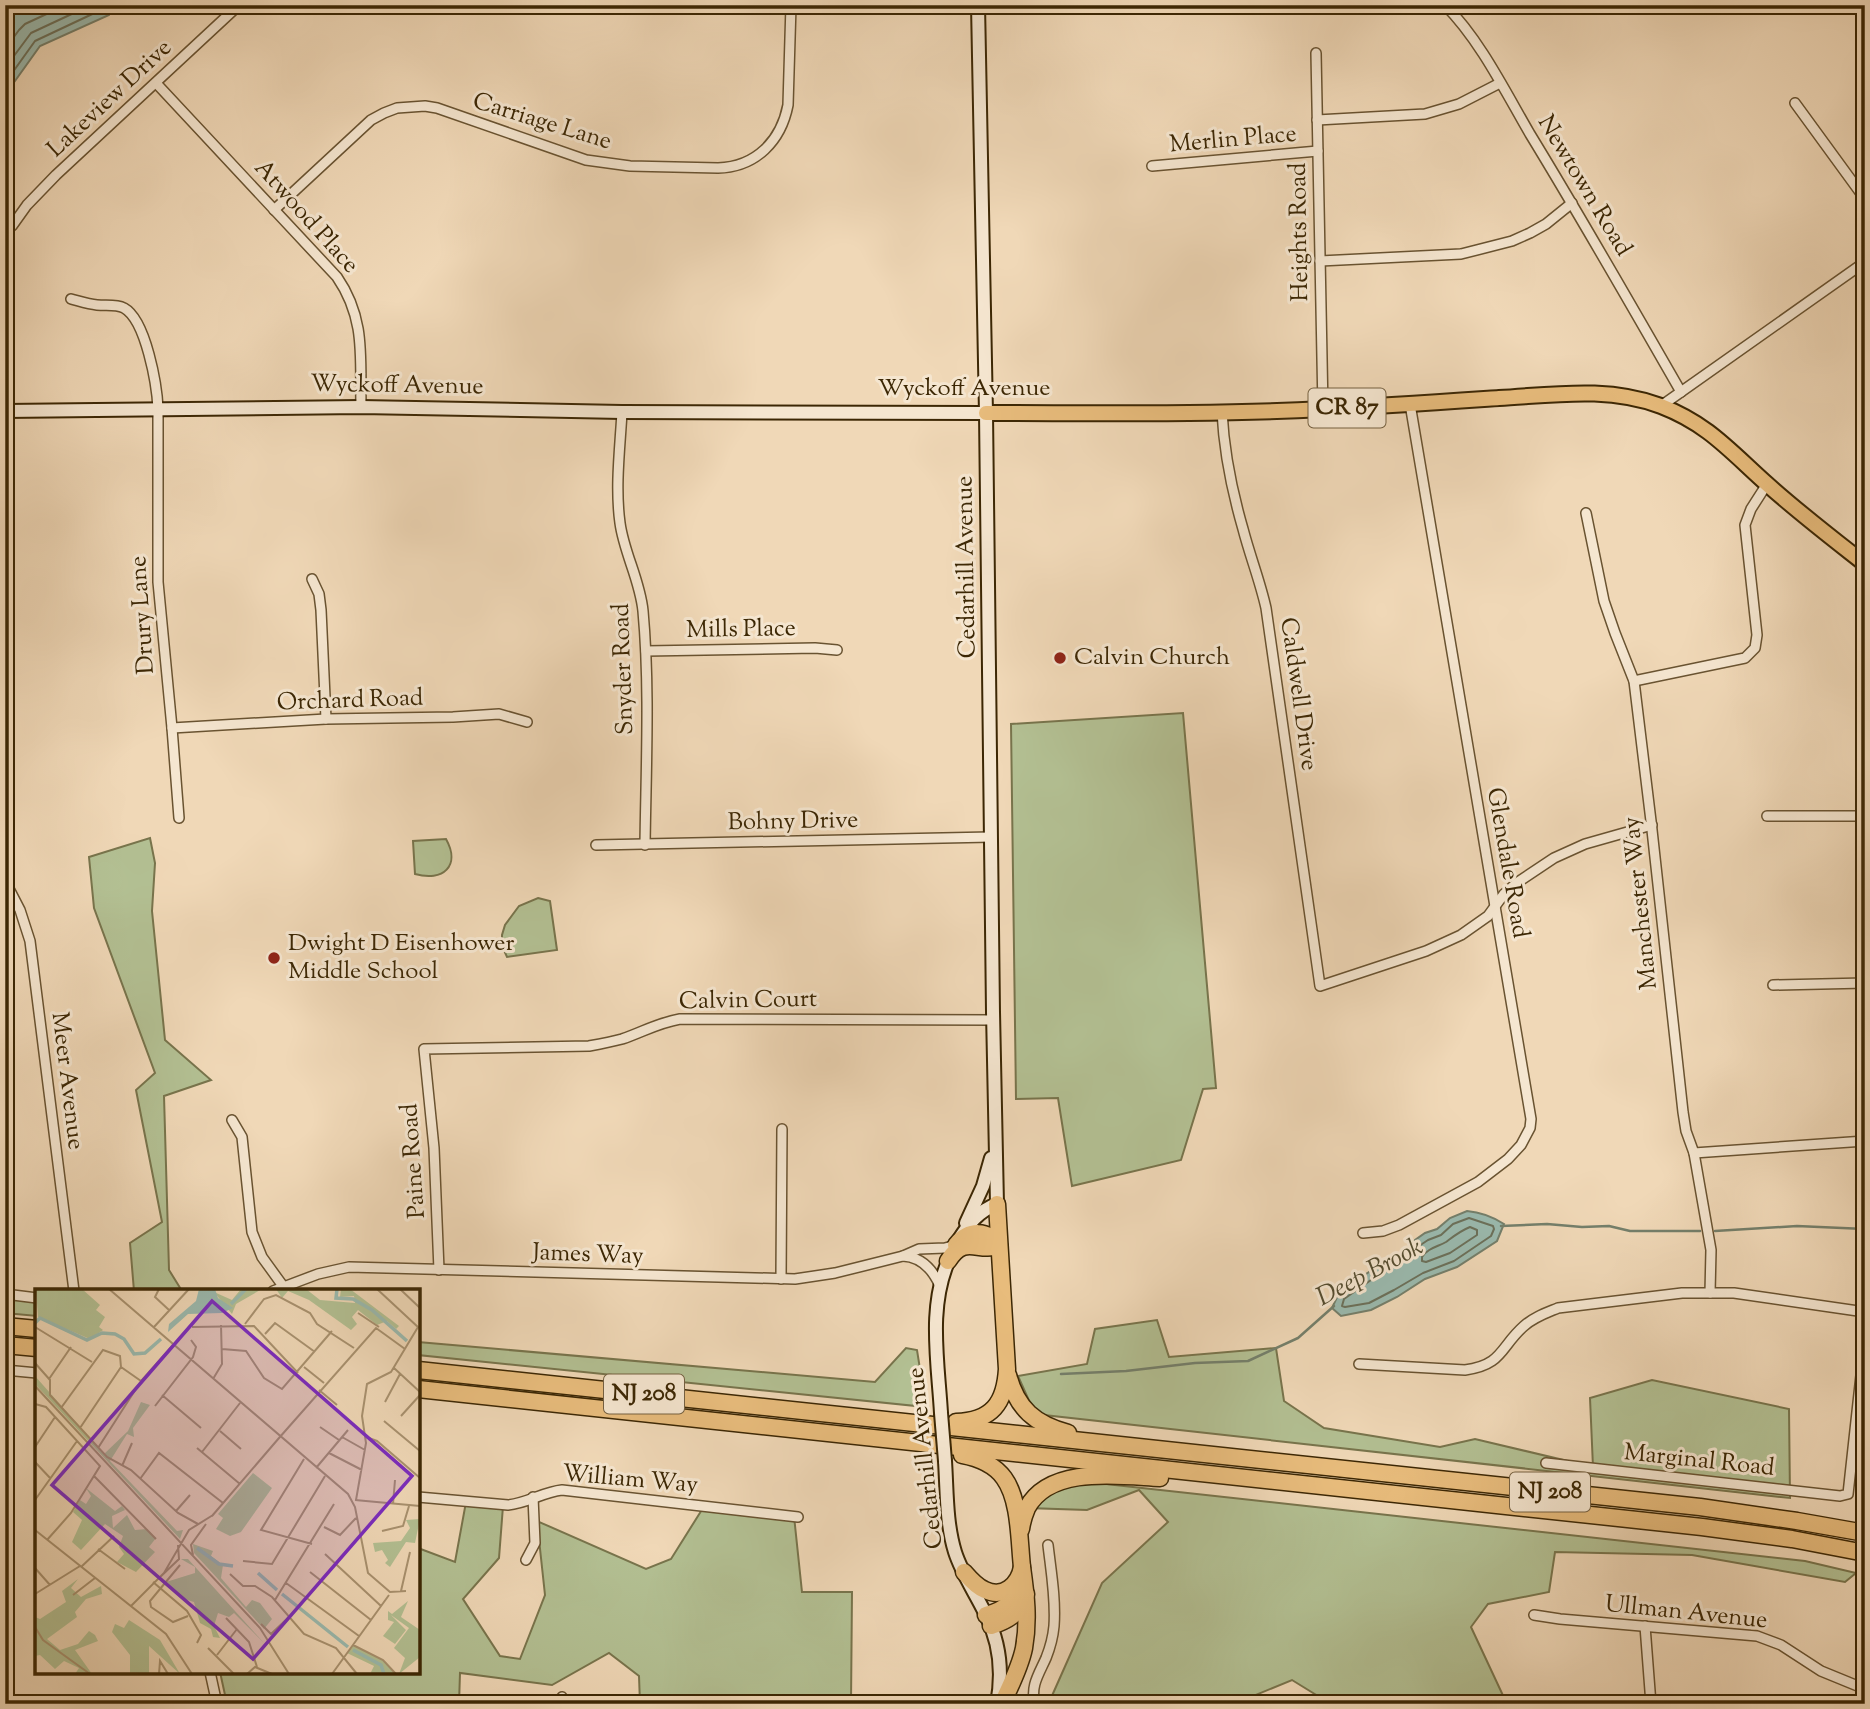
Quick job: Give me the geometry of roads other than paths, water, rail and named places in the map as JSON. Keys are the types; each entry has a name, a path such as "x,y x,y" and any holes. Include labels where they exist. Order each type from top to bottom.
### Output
{"highway":[{"path":"870,1419 960,1422 980,1418 995,1408 1001,1399 1005,1390 1007,1369 997,1204"},
{"path":"956,1245 965,1236 976,1233 992,1237 999,1246"},
{"path":"948,1261 956,1250 962,1247 999,1246"},
{"path":"5,1326 35,1329"},
{"path":"5,1345 35,1348"},
{"path":"1007,1369 1018,1402 1043,1424 1066,1432 1170,1451"},
{"name":"NJ 208","path":"420,1370 1710,1509 1865,1533"},
{"name":"NJ 208","path":"420,1389 1702,1527 1792,1539 1865,1553"},
{"path":"793,1429 958,1454 989,1464 1009,1486 1020,1539 1027,1626 1023,1652 1015,1676 999,1704"},
{"path":"1020,1539 1026,1510 1031,1501 1047,1488 1067,1479 1118,1476 1274,1481"},
{"path":"964,1572 985,1590 1000,1593 1018,1581 1022,1567"},
{"path":"989,1620 1019,1593 1022,1567"},
{"path":"989,1620 1004,1621 1016,1613 1025,1600 1026,1591"}],"main road":[{"name":"Cedarhill Avenue","path":"956,1245 976,1216 997,1204 978,5"},
{"name":"Wyckoff Avenue","path":"5,411 361,407 622,412 1222,412 1323,409 1586,392 1611,394 1637,398 1661,406 1706,430 1865,564"},
{"name":"Cedarhill Avenue","path":"995,1128 992,1158 983,1186 948,1261 940,1286 936,1324 951,1532 954,1549 989,1620 995,1639 1000,1666 999,1704"}],"street":[{"name":"Lakeview Drive","path":"12,226 27,205 56,175 239,5"},
{"name":"Carriage Lane","path":"274,210 371,120 412,106 437,108 563,153 610,164 718,168 747,162 774,140 786,117 791,5"},
{"name":"Newtown Road","path":"1450,7 1500,83 1681,392"},
{"name":"Heights Road","path":"1316,53 1323,409"},
{"name":"Atwood Place","path":"156,83 337,277 352,303 360,333 361,407"},
{"path":"1317,120 1425,114 1459,104 1500,83"},
{"path":"1796,103 1865,199"},
{"name":"Merlin Place","path":"1152,166 1318,151"},
{"path":"1320,261 1461,254 1513,241 1546,224 1572,203"},
{"path":"1661,406 1865,262"},
{"name":"Drury Lane","path":"71,299 95,305 121,307 136,319 157,387 158,583 179,818"},
{"name":"Glendale Road","path":"1363,1233 1383,1231 1399,1225 1466,1190 1508,1158 1527,1137 1531,1119 1410,404"},
{"name":"Snyder Road","path":"622,412 618,501 620,524 639,586 646,651 645,845"},
{"name":"Caldwell Drive","path":"1222,412 1234,497 1266,608 1320,986 1426,951 1461,935 1488,916 1495,907"},
{"path":"1634,681 1745,657 1755,648 1757,635 1745,525 1751,509 1767,484"},
{"name":"Manchester Way","path":"1586,513 1604,601 1634,681 1683,1112 1694,1153 1711,1250 1710,1293"},
{"path":"312,579 319,594 321,610 326,719"},
{"name":"Mills Place","path":"646,651 815,648 837,650"},
{"name":"Orchard Road","path":"172,728 326,719 499,714 527,722"},
{"path":"1767,816 1865,816"},
{"path":"1495,907 1504,894 1518,882 1554,858 1585,844 1652,825"},
{"name":"Bohny Drive","path":"596,845 991,836"},
{"name":"Meer Avenue","path":"5,881 20,909 30,941 74,1289"},
{"path":"1773,985 1865,983"},
{"name":"Calvin Court","path":"424,1049 589,1046 624,1038 650,1026 680,1019 993,1020"},
{"name":"Paine Road","path":"424,1049 435,1148 439,1270"},
{"path":"232,1120 242,1137 252,1232 262,1257 283,1286"},
{"path":"781,1279 782,1129"},
{"path":"1694,1153 1865,1141"},
{"name":"James Way","path":"277,1289 318,1274 349,1267 781,1279 822,1276 903,1256 919,1249 956,1245"},
{"path":"903,1256 923,1262 940,1286"},
{"path":"1359,1364 1465,1370 1477,1368 1497,1359 1518,1332 1534,1319 1558,1308 1682,1293 1734,1293 1865,1312"},
{"path":"5,1294 35,1298"},
{"name":"Marginal Road","path":"1546,1463 1840,1496 1848,1494 1865,1339"},
{"path":"5,1370 35,1373"},
{"name":"William Way","path":"420,1497 508,1505 518,1504 550,1491 562,1490 798,1517"},
{"path":"526,1560 535,1543 533,1497"},
{"path":"1035,1704 1035,1680 1046,1657 1054,1627 1048,1545"},
{"name":"Ullman Avenue","path":"1534,1615 1757,1636 1781,1644 1821,1671 1865,1689"},
{"path":"1645,1626 1651,1704"},
{"path":"210,1674 217,1704"}],"water":[{"path":"5,5 115,5 109,15 40,46 5,95"},
{"path":"1467,1211 1486,1215 1504,1224 1497,1241 1457,1267 1425,1279 1371,1310 1341,1316 1332,1308 1338,1295 1354,1282 1384,1262 1405,1253 1415,1240 1425,1233"}],"waterway":[{"name":"Deep Brook","path":"1501,1226 1547,1224 1609,1226 1630,1231 1700,1231"},
{"name":"Deep Brook","path":"1715,1231 1797,1226 1865,1229"},
{"name":"Deep Brook","path":"1061,1374 1248,1361 1298,1338 1334,1306"}],"place":[{"name":"Calvin Church","path":"1060,658"},
{"name":"Dwight D Eisenhower Middle School","path":"274,958"}]}
